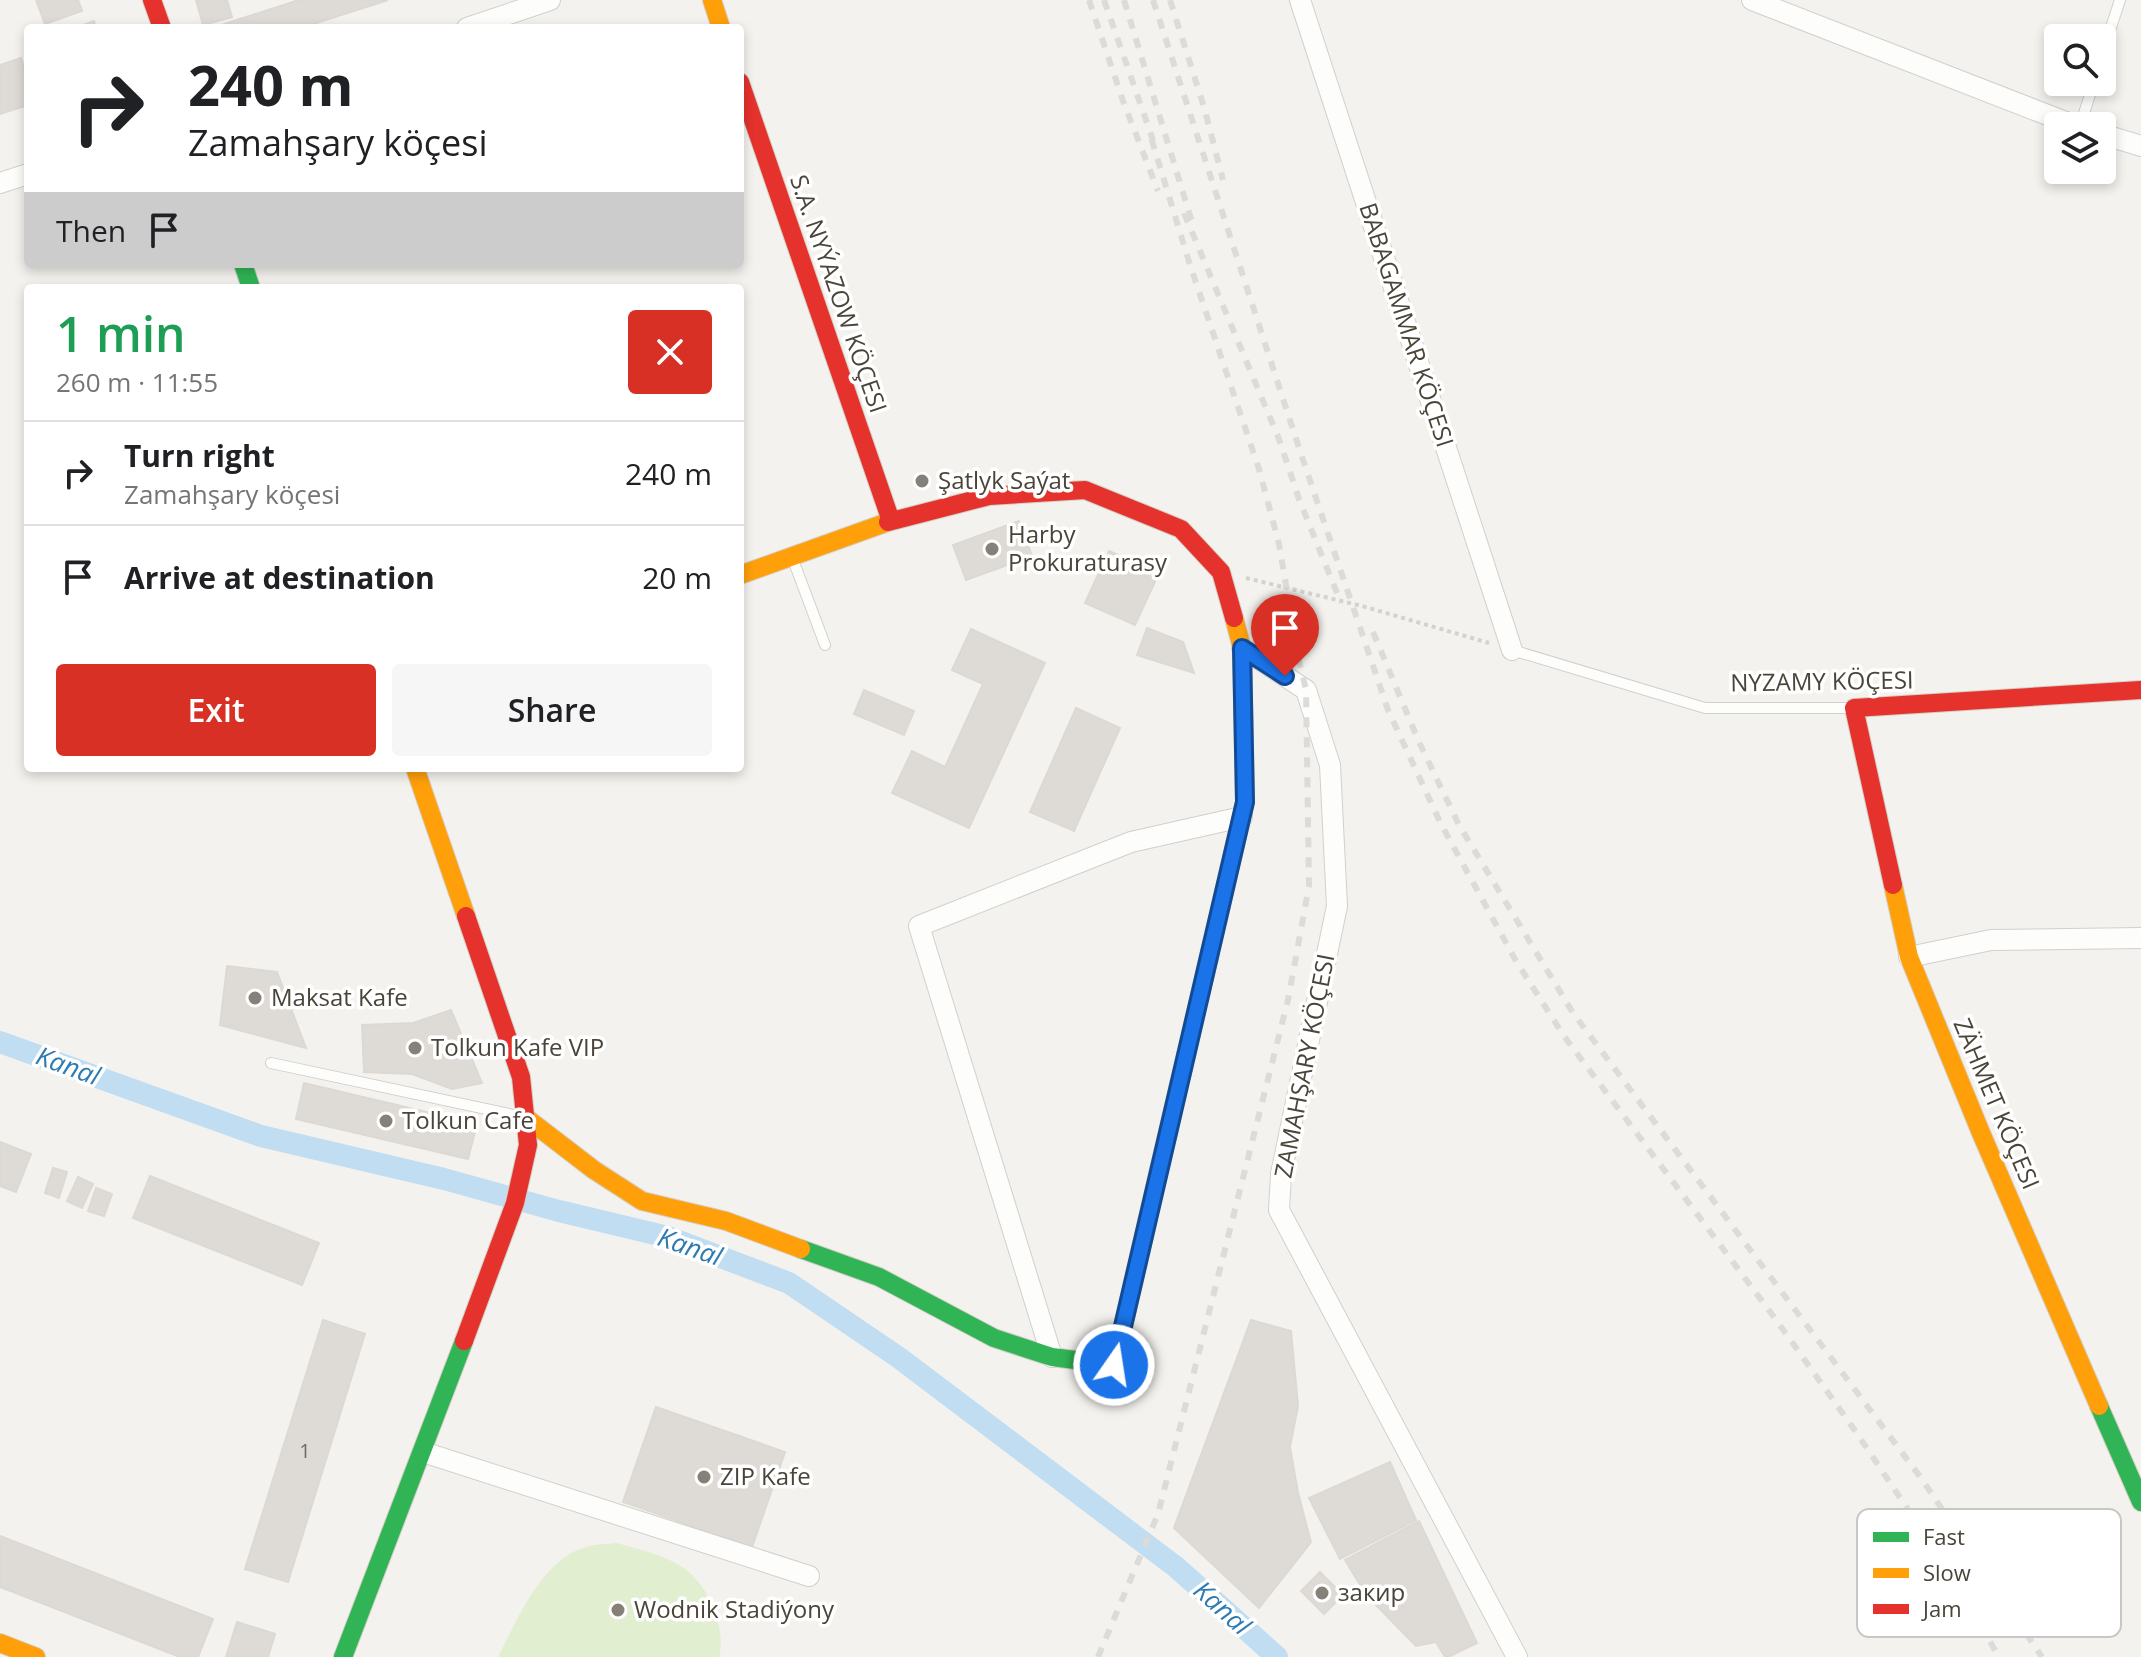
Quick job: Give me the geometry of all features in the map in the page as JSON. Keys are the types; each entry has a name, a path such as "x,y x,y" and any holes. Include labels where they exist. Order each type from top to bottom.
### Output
{"street":[{"path":"152,0 161,24"},
{"path":"479,24 550,0"},
{"path":"712,0 720,24"},
{"name":"BABAGAMMAR KÖÇESI","path":"1300,0 1512,650"},
{"path":"1752,0 2044,113"},
{"name":"S.A. NYÝAZOW KÖÇESI","path":"744,94 891,521"},
{"path":"2116,138 2141,146"},
{"path":"0,183 24,175"},
{"path":"525,1117 594,1170 642,1201 726,1221 879,1277 994,1338 1052,1357 1114,1365 1245,802 1242,648 1221,572 1181,529 1085,490 989,496 891,521 744,574"},
{"name":"ZAMAHŞARY KÖÇESI","path":"1242,648 1306,690 1330,765 1337,906 1281,1174 1279,1210 1517,1657"},
{"name":"NYZAMY KÖÇESI","path":"1854,708 2141,690"},
{"name":"ZÄHMET KÖÇESI","path":"1854,708 1909,957 1981,1133 2141,1502"},
{"path":"343,1657 489,1275 515,1203 528,1145 521,1077 416,772"},
{"path":"1052,1357 919,926 1131,842 1242,817"},
{"path":"1909,957 1991,940 2141,938"},
{"path":"423,1452 809,1576"},
{"path":"0,1643 36,1657"}],"lane":[{"path":"2112,24 2120,0"},
{"path":"792,556 825,645"},
{"name":"NYZAMY KÖÇESI","path":"1512,650 1705,708 1854,708"},
{"path":"271,1063 525,1117"}],"path":[{"path":"1221,572 1362,606 1512,650"}],"green space":[{"name":"Wodnik Stadiýony","path":"617,1543 664,1557 699,1582 718,1623 721,1640 719,1657 498,1657 523,1609 556,1564 586,1547"}],"building":[{"path":"36,0 78,0 82,11 45,24"},
{"path":"196,0 227,0 232,17 203,24"},
{"path":"299,0 388,0 313,24 224,24"},
{"path":"21,58 24,67 24,106 0,114 0,65"},
{"name":"Harby Prokuraturasy","path":"1019,521 1032,556 966,580 953,545"},
{"path":"1109,551 1159,573 1135,625 1085,603"},
{"path":"1147,628 1183,642 1194,673 1137,655"},
{"path":"971,629 1045,663 969,828 892,793 912,751 945,767 983,684 952,670"},
{"path":"864,690 914,711 904,735 854,714"},
{"path":"1076,708 1120,728 1074,831 1030,812"},
{"name":"Maksat Kafe","path":"227,966 277,972 306,1048 220,1025"},
{"name":"Tolkun Kafe VIP","path":"451,1010 482,1083 452,1089 412,1074 364,1072 362,1025 413,1023"},
{"name":"Tolkun Cafe","path":"304,1083 477,1124 468,1159 296,1119"},
{"path":"0,1142 31,1154 16,1192 0,1186"},
{"path":"53,1168 67,1172 59,1198 45,1193"},
{"path":"150,1176 319,1243 302,1285 133,1218"},
{"path":"78,1177 93,1184 82,1208 67,1201"},
{"path":"96,1188 112,1194 104,1216 88,1211"},
{"path":"323,1320 365,1334 288,1582 245,1569"},
{"path":"1251,1320 1291,1331 1298,1406 1290,1447 1311,1542 1259,1608 1174,1528"},
{"name":"ZIP Kafe","path":"656,1407 785,1452 752,1547 623,1502"},
{"path":"1390,1462 1416,1520 1340,1559 1309,1498"},
{"path":"1419,1521 1477,1643 1448,1657 1436,1642 1416,1646 1366,1595 1345,1560"},
{"path":"0,1536 213,1619 198,1657 180,1657 0,1587"},
{"name":"закир","path":"1320,1572 1343,1595 1324,1614 1301,1591"},
{"path":"237,1622 275,1634 268,1657 226,1657"}],"waterway":[{"name":"Kanal","path":"0,1042 261,1136 668,1237 789,1283 898,1357 1176,1567 1277,1657"}],"railway":[{"path":"1089,0 1158,191"},
{"path":"1104,0 1153,140"},
{"path":"1124,0 1192,222"},
{"path":"1153,0 1388,710 1441,824 1516,961 1564,1036 1774,1317 1908,1509"},
{"path":"1170,0 1223,180"},
{"path":"1098,1657 1158,1514 1288,1000 1309,886 1306,690 1279,544 1259,469 1190,265 1149,131"},
{"path":"1184,213 1279,439 1299,499 1341,603"},
{"path":"1373,632 1419,742 1459,825 1573,1013 1942,1509"},
{"path":"1987,1637 1999,1657"},
{"path":"2028,1637 2042,1657"}],"traffic: fast":[{"path":"244,268 250,284"},
{"path":"801,1249 879,1277 994,1338 1052,1357 1114,1365 1156,1183"},
{"path":"343,1657 464,1341"},
{"path":"2099,1406 2141,1502"}],"traffic: slow":[{"path":"712,0 720,24"},
{"path":"744,574 888,522"},
{"path":"1156,1183 1245,802 1242,648 1234,618"},
{"path":"416,772 466,916"},
{"path":"1893,885 1909,957 2099,1406"},
{"path":"525,1117 594,1170 642,1201 726,1221 801,1249"},
{"path":"0,1643 36,1657"}],"traffic: jam":[{"path":"152,0 161,24"},
{"path":"744,94 891,521"},
{"path":"888,522 989,496 1085,490 1181,529 1221,572 1234,618"},
{"path":"1893,885 1854,708 2141,690"},
{"path":"464,1341 515,1203 528,1145 521,1077 466,916"}],"place":[{"name":"Şatlyk Saýat","path":"922,481"},
{"name":"Harby Prokuraturasy","path":"992,549"},
{"name":"Maksat Kafe","path":"255,998"},
{"name":"Tolkun Kafe VIP","path":"415,1048"},
{"name":"Tolkun Cafe","path":"386,1121"},
{"name":"ZIP Kafe","path":"704,1477"},
{"name":"закир","path":"1322,1593"},
{"name":"Wodnik Stadiýony","path":"618,1610"}],"route":[{"path":"1114,1365 1245,802 1242,648 1285,676"}]}
